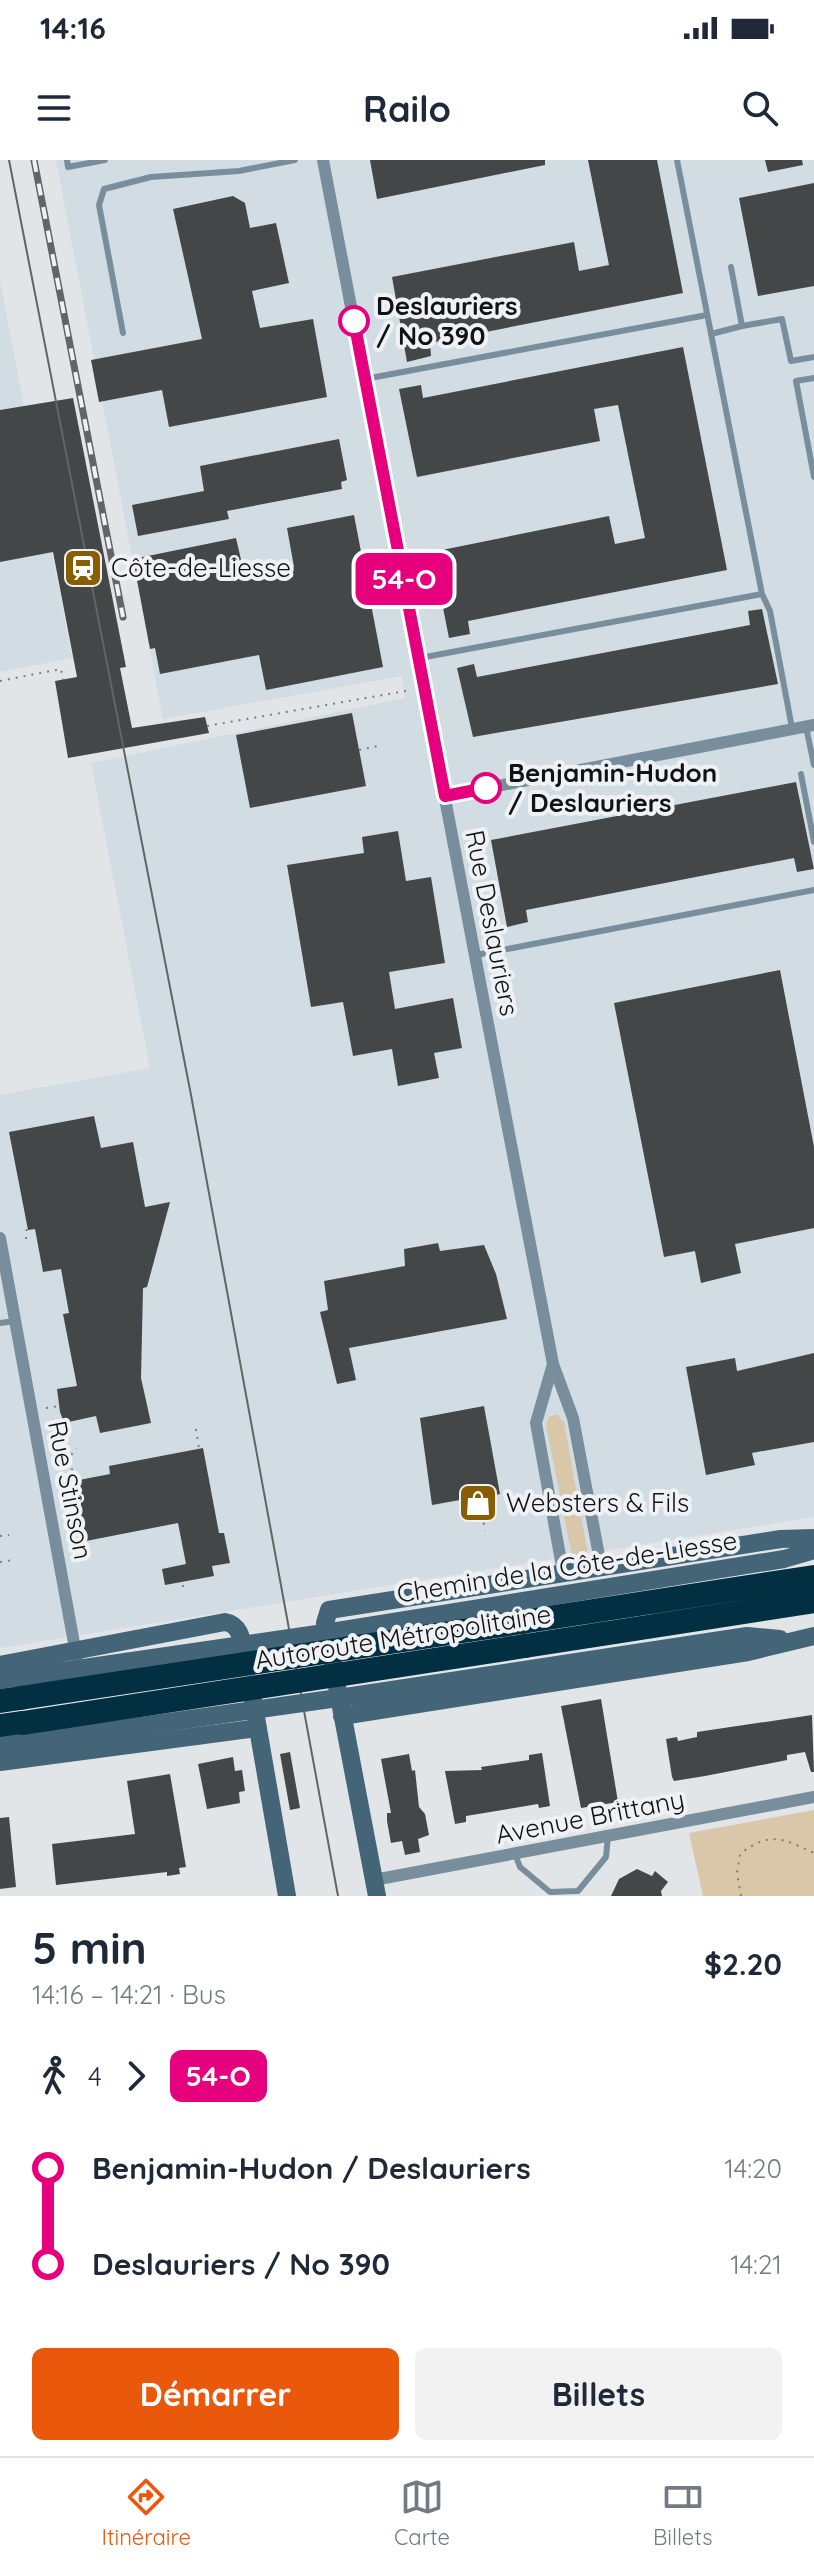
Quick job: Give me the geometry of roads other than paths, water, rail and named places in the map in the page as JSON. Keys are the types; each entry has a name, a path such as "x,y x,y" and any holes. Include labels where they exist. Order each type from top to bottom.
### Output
{"highway":[{"name":"Autoroute Métropolitaine","path":"10,1700 520,1612 814,1577"},
{"name":"Autoroute Métropolitaine","path":"12,1724 528,1658 814,1601"}],"street":[{"name":"Rue Deslauriers","path":"323,160 553,1364 573,1418 601,1566"},
{"path":"445,796 804,727"},
{"name":"Rue Stinson","path":"0,1238 78,1651 88,1751"},
{"name":"Rue Deslauriers","path":"553,1364 536,1423 563,1572"},
{"name":"Chemin de la Côte-de-Liesse","path":"342,1716 325,1623 329,1610 781,1539 814,1538"},
{"name":"Chemin de la Côte-de-Liesse","path":"0,1680 520,1612 784,1559 814,1550"},
{"path":"0,1665 222,1622 233,1624 242,1643 287,1896"},
{"path":"0,1746 528,1658 747,1636 790,1641"},
{"path":"376,1888 342,1716 748,1652 814,1636"},
{"path":"0,1762 258,1728"},
{"name":"Avenue Brittany","path":"376,1888 515,1854 814,1797"}],"lane":[{"path":"67,160 68,167 105,160"},
{"path":"123,333 99,205 104,189 151,177 239,171 295,160"},
{"path":"677,160 762,594 770,611 814,765"},
{"path":"731,267 742,326"},
{"path":"365,379 707,315"},
{"path":"711,334 782,319 791,361 814,357"},
{"path":"814,378 796,381 814,477"},
{"path":"419,658 762,594"},
{"path":"801,774 814,842"},
{"path":"476,955 814,890"},
{"path":"0,1323 15,1321"},
{"path":"515,1854 520,1867 550,1892 578,1891 606,1857 608,1836"}],"tram line":[{"path":"9,160 191,1095 338,1896"}],"railway":[{"path":"34,160 123,617"}],"place":[{"name":"Deslauriers / No 390","path":"354,321"},
{"name":"Côte-de-Liesse","path":"83,568"},
{"name":"Benjamin-Hudon / Deslauriers","path":"486,788"},
{"name":"Websters & Fils","path":"478,1503"}]}
